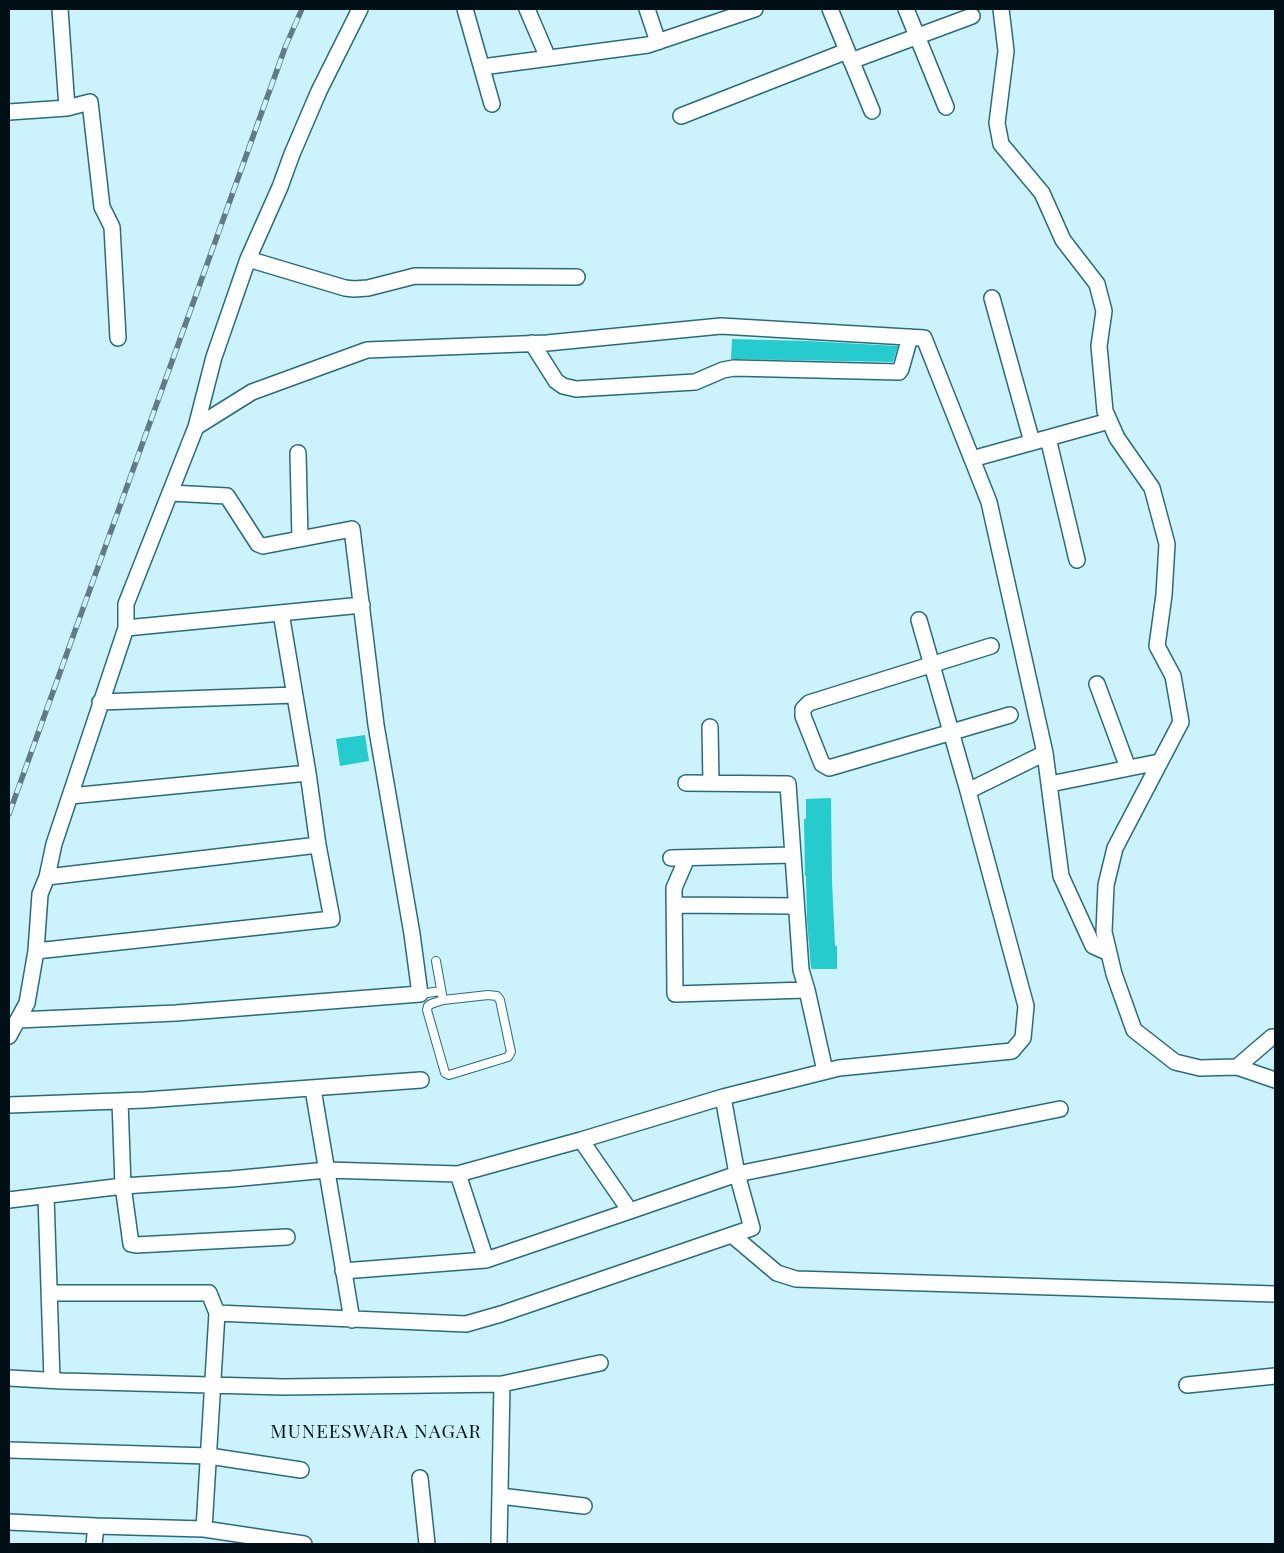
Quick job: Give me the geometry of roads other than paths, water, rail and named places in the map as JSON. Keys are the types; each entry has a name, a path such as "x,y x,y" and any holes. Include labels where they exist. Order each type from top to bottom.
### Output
{"street":[{"path":"60,9 66,108"},
{"path":"9,1036 27,1003 36,951 40,894 47,877 54,844 126,628 126,604 196,427 214,356 248,258 280,187 319,91 360,9"},
{"path":"465,9 492,104"},
{"path":"527,9 548,58"},
{"path":"647,9 658,42"},
{"path":"482,66 658,42 755,9"},
{"path":"830,9 872,111"},
{"path":"906,9 946,108"},
{"path":"1001,9 1006,51 997,123 1002,144 1042,193 1063,240 1097,284 1104,311 1099,346 1105,411 1117,438 1152,488 1167,544 1164,595 1157,646 1173,676 1181,722 1115,848 1106,885 1104,932 1114,974 1134,1030 1175,1062 1200,1068 1237,1067 1275,1080"},
{"path":"681,116 849,56 918,37 972,16"},
{"path":"9,112 66,108 90,102 102,207 112,227 118,338"},
{"path":"248,258 354,290 415,276 577,278"},
{"path":"992,298 1032,442"},
{"path":"196,427 252,392 367,350 532,343 721,326 924,338 989,502 1050,784 1061,876 1094,946 1109,953"},
{"path":"532,343 556,381 563,386 576,389 695,382 723,370 734,368 899,372 902,369 910,337"},
{"path":"972,459 1110,421"},
{"path":"1048,438 1077,560"},
{"path":"298,453 300,539"},
{"path":"18,1020 176,1014 420,994 412,934 376,725 352,529 263,546 258,544 227,496 171,493"},
{"path":"126,628 362,605"},
{"path":"36,951 332,919 318,845 281,613"},
{"path":"9,1200 123,1186 327,1170 458,1174 581,1140 723,1097 825,1071 1012,1051 1023,1038 1026,1006 968,791 919,620"},
{"path":"991,646 809,703 802,709 803,716 822,764 827,768 1010,715"},
{"path":"1097,684 1128,768"},
{"path":"100,702 295,695"},
{"path":"710,727 711,783"},
{"path":"968,791 1044,754"},
{"path":"1050,784 1160,762"},
{"path":"70,796 308,773"},
{"path":"686,783 788,784 801,970 825,1071"},
{"path":"47,877 318,845"},
{"path":"670,858 793,855"},
{"path":"687,858 674,888 675,994 807,990"},
{"path":"675,906 796,906"},
{"path":"1237,1067 1272,1037 1275,1037"},
{"path":"9,1105 120,1101 422,1080"},
{"path":"313,1089 352,1320"},
{"path":"217,1313 466,1324 501,1314 752,1228 737,1174 723,1097"},
{"path":"120,1101 123,1186 130,1244 288,1237"},
{"path":"343,1271 486,1260 737,1174 1060,1109"},
{"path":"581,1140 630,1211"},
{"path":"458,1174 486,1260"},
{"path":"46,1196 52,1380"},
{"path":"732,1235 777,1273 796,1280 1275,1294"},
{"path":"50,1293 209,1294 217,1313 204,1529"},
{"path":"9,1378 284,1387 502,1384 600,1363"},
{"path":"1187,1386 1275,1376"},
{"path":"499,1544 502,1384"},
{"path":"9,1450 209,1456 301,1470"},
{"path":"420,1478 427,1544"},
{"path":"500,1496 584,1506"},
{"path":"9,1522 204,1529 304,1544"},
{"path":"94,1544 96,1526"}],"lane":[{"path":"436,962 443,1000"},
{"path":"420,994 441,991"},
{"path":"488,995 497,996 500,1000 511,1052 508,1057 446,1075 427,1010 431,1004 443,1000 488,995"}],"railway":[{"path":"9,814 286,45 302,9"}],"district":[{"name":"MUNEESWARA NAGAR","path":"376,1432"}]}
